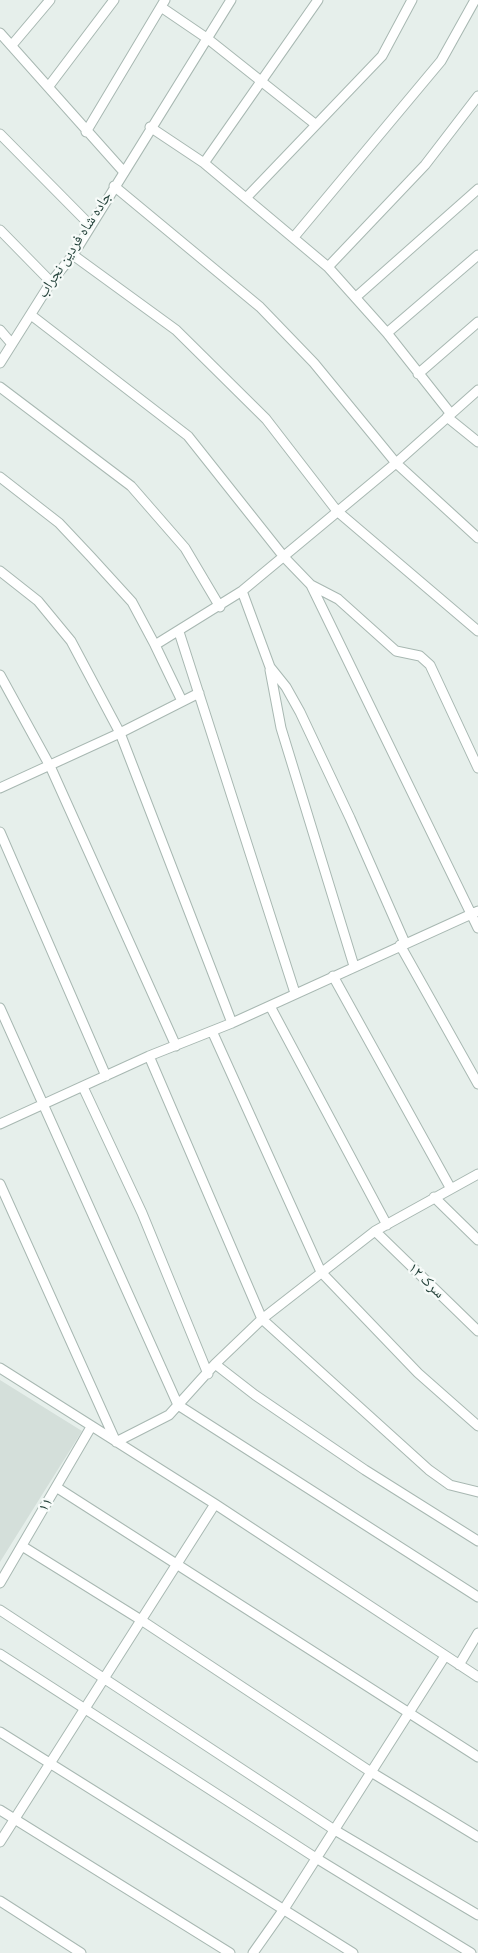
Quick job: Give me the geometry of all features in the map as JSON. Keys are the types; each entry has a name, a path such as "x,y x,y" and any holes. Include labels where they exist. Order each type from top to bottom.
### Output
{"street":[{"path":"12,45 50,0"},
{"path":"49,86 114,0"},
{"name":"جاده شاه فردین نجراب","path":"0,363 51,282 73,255 150,127 231,0"},
{"path":"204,163 318,0"},
{"path":"246,198 382,56 412,0"},
{"path":"294,237 441,61 475,0"},
{"path":"86,132 163,4 315,124"},
{"path":"0,33 123,171"},
{"path":"328,267 425,165 478,96"},
{"path":"150,127 204,163 328,267 387,333 449,416 478,442"},
{"path":"0,134 90,225"},
{"path":"114,186 260,307 314,363 396,464 478,538"},
{"path":"356,297 478,189"},
{"path":"0,230 51,282"},
{"path":"73,255 176,330 240,390 266,418 337,511 478,631"},
{"path":"387,333 478,255"},
{"path":"31,315 188,436 284,557 311,585 474,913 478,928"},
{"path":"418,374 478,322"},
{"path":"0,330 12,344"},
{"path":"0,387 131,486 185,548 220,607"},
{"path":"155,645 220,607 242,591 396,464 478,390"},
{"path":"0,477 59,524 132,602 182,701"},
{"path":"0,571 38,601 71,641 120,733 232,1023"},
{"path":"311,585 338,598 396,651 420,656 430,664 478,768"},
{"path":"242,591 270,667 281,728 354,966"},
{"path":"179,632 295,993"},
{"path":"270,667 286,687 300,712 350,818 403,944 478,1084"},
{"path":"0,675 50,766 176,1046"},
{"path":"0,788 120,733 199,693"},
{"path":"0,832 106,1076"},
{"path":"0,1124 149,1056 232,1023 474,913"},
{"path":"333,976 451,1189"},
{"path":"270,1006 387,1225"},
{"path":"0,1008 178,1405 478,1597"},
{"path":"212,1031 321,1272 418,1373 478,1425"},
{"path":"149,1056 262,1320 429,1470 450,1485 478,1492"},
{"path":"83,1087 142,1214 208,1374"},
{"path":"117,1442 169,1415 208,1374 214,1364 262,1320 321,1272 375,1232 478,1174"},
{"path":"0,1184 117,1442"},
{"path":"434,1197 478,1240"},
{"name":"سرک ۱۲","path":"375,1232 478,1331"},
{"path":"0,1358 3,1370 215,1504 478,1677"},
{"path":"214,1364 356,1463 478,1541"},
{"name":"۱۱","path":"0,1583 91,1427"},
{"path":"56,1487 478,1757"},
{"path":"0,1842 215,1504"},
{"path":"22,1546 141,1620 371,1772 478,1837"},
{"path":"0,1610 333,1829 478,1915"},
{"path":"459,1665 478,1633"},
{"path":"0,1654 316,1858 471,1953"},
{"path":"253,1953 284,1909 445,1656"},
{"path":"0,1732 353,1953"},
{"path":"0,1810 230,1953"},
{"path":"0,1901 81,1953"}],"shaded area":[{"path":"0,1380 82,1431 0,1562"}]}
